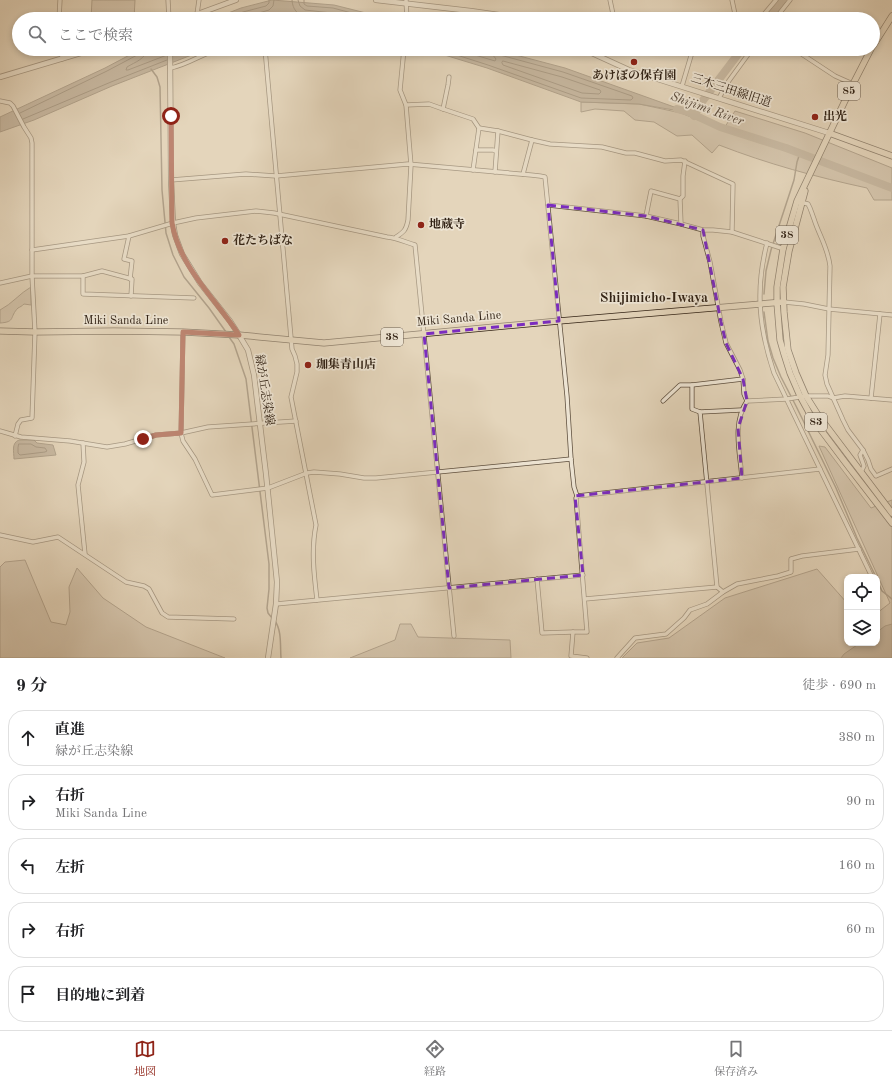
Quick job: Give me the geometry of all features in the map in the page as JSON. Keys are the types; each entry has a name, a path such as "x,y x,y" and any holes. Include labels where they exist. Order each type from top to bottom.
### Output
{"main road":[{"path":"880,35 892,16"},
{"name":"85","path":"829,133 867,56"},
{"path":"829,133 892,156"},
{"name":"38","path":"777,303 777,287 800,202 829,133"},
{"name":"38","path":"784,302 783,287 786,250"},
{"name":"Miki Sanda Line","path":"0,331 183,332 239,335 324,343 784,302"},
{"name":"83","path":"784,302 788,350 812,418 892,523"},
{"name":"83","path":"777,303 780,340 790,373 803,396 892,513"}],"street":[{"path":"59,12 60,0"},
{"path":"168,0 169,12"},
{"path":"197,12 199,0"},
{"path":"203,12 236,0"},
{"path":"376,0 406,2 478,12"},
{"path":"610,0 613,12"},
{"path":"732,0 735,12"},
{"path":"766,12 776,0"},
{"path":"781,12 790,0"},
{"path":"406,2 407,12"},
{"path":"0,77 72,56"},
{"name":"緑が丘志染線","path":"170,56 172,223 175,235 182,254 200,283 230,321 248,350 254,376 278,582 268,658"},
{"path":"170,68 176,67 200,56"},
{"path":"266,56 291,340 292,349 296,356 297,364 292,397 316,525 313,539 313,568 317,600"},
{"path":"396,238 406,229 408,220 411,165 406,105 400,90 403,56"},
{"name":"三木三田線旧道","path":"599,56 629,70 829,133"},
{"path":"682,86 691,56"},
{"path":"719,98 728,82 747,56"},
{"path":"805,56 835,76 853,84"},
{"path":"443,109 448,78"},
{"path":"0,101 10,103 13,106 31,138 32,143 32,276 35,332 32,418 21,420 18,424 15,436"},
{"path":"406,105 429,104 473,119 479,128 473,170"},
{"path":"479,128 498,131 550,144 602,147 626,153 635,153 665,161 685,161 733,184 732,232"},
{"path":"495,172 498,131"},
{"path":"523,174 532,140"},
{"path":"476,150 493,150 496,152"},
{"path":"681,224 680,199 683,196 685,161"},
{"path":"171,180 246,174 276,176 408,164 545,177 567,396 571,459 574,487 577,496 587,632 542,633 537,580"},
{"path":"646,216 651,191 680,199"},
{"path":"800,202 808,204 812,210 813,218 829,256 827,384 846,425 863,450 871,469 876,476 892,468"},
{"path":"548,205 646,216 703,230 732,232 786,250"},
{"path":"32,250 129,236 172,223 196,218 256,211 274,213 396,238 415,245 454,636"},
{"path":"703,230 726,343 743,379 744,394 747,401"},
{"path":"129,236 124,259 132,261 130,279 132,279 132,296"},
{"path":"768,243 761,269 760,304 761,322 774,373 871,574"},
{"path":"0,283 32,276 83,276 102,271 130,279"},
{"path":"83,276 83,294 194,298"},
{"path":"784,302 829,309 892,315"},
{"path":"871,398 880,314"},
{"path":"183,332 181,433 183,442 195,459 212,495 268,488 307,473 314,472 376,478 571,459"},
{"path":"663,401 680,385 743,379"},
{"path":"692,385 692,409 700,412 741,410"},
{"path":"747,401 787,399 803,396 828,396 833,398 845,396 892,400"},
{"path":"742,478 738,428 741,410 747,401"},
{"path":"700,412 717,587 723,592"},
{"path":"0,431 21,437 84,443 107,447 126,444 156,435 181,433 208,427 296,421"},
{"path":"84,443 84,462 78,484 85,554"},
{"path":"860,472 864,466 860,455 863,450"},
{"path":"577,496 820,469"},
{"path":"0,535 32,542 58,538 85,554 126,582 144,586 149,589 162,613 168,617 234,619"},
{"path":"617,658 636,638 666,634 684,618 690,610 707,604 737,584 791,572 791,559 802,556 859,548"},
{"path":"276,604 582,575"},
{"path":"585,599 717,587"},
{"path":"573,632 571,656 587,658"}],"highlighted area":[{"path":"548,205 646,216 703,230 726,343 743,379 747,401 738,428 742,478 575,496 583,575 449,588 424,334 559,321"}],"shaded area":[{"path":"92,0 135,0 134,12 91,12"},
{"path":"581,102 639,104 681,113 723,130 735,111 805,133 892,168 892,200 874,200 867,188 792,170 719,145 712,153 692,135 677,136 654,122 635,120 624,111 595,109 581,112"},
{"path":"31,287 31,305 24,304 15,311 12,318 8,322 0,323 0,310"},
{"path":"819,446 825,447 871,508 892,500 892,658 622,658 637,643 669,638 725,598 817,569 844,600 844,646 880,646 880,611 890,603 880,581 880,574 877,574"},
{"path":"25,560 51,622 66,625 70,612 69,587 77,568 103,598 146,627 225,658 0,658 0,567 5,562"},
{"path":"400,624 411,624 418,637 510,640 511,658 350,658 395,640"}],"water":[{"path":"272,0 334,5 362,12 231,12"},
{"path":"128,56 189,56 112,86 34,120 0,132 0,117"},
{"path":"448,56 520,56 565,68 691,113 639,104 581,102 487,68"},
{"path":"34,440 37,443 53,445 56,455 14,459 14,445 16,441"},
{"path":"892,624 892,658 841,658 856,646 880,646 880,630 885,626"}],"waterway":[{"path":"773,12 782,0"},
{"path":"694,116 701,103 737,56"},
{"path":"151,69 157,77 160,87 162,190 166,233 173,255 184,277 226,332"},
{"name":"Shijimi River","path":"677,109 688,112 720,127 786,148 892,188"},
{"path":"764,294 766,271 771,250 794,180 800,153"},
{"path":"764,312 768,341 781,377 836,488 857,538 875,574"},
{"path":"229,337 234,344 246,379 269,564 267,608 268,613 272,618"},
{"path":"880,587 882,591 892,599"},
{"path":"275,621 280,634 281,658"}],"place":[{"name":"あけぼの保育園","path":"634,62"},
{"name":"出光","path":"815,117"},
{"name":"地蔵寺","path":"421,225"},
{"name":"花たちばな","path":"225,241"},
{"name":"珈集青山店","path":"308,365"}],"district":[{"name":"Shijimicho-Iwaya","path":"654,298"}],"route":[{"path":"143,439 156,435 181,433 183,332 239,335 230,321 200,283 182,254 175,235 172,223 171,116"}]}
